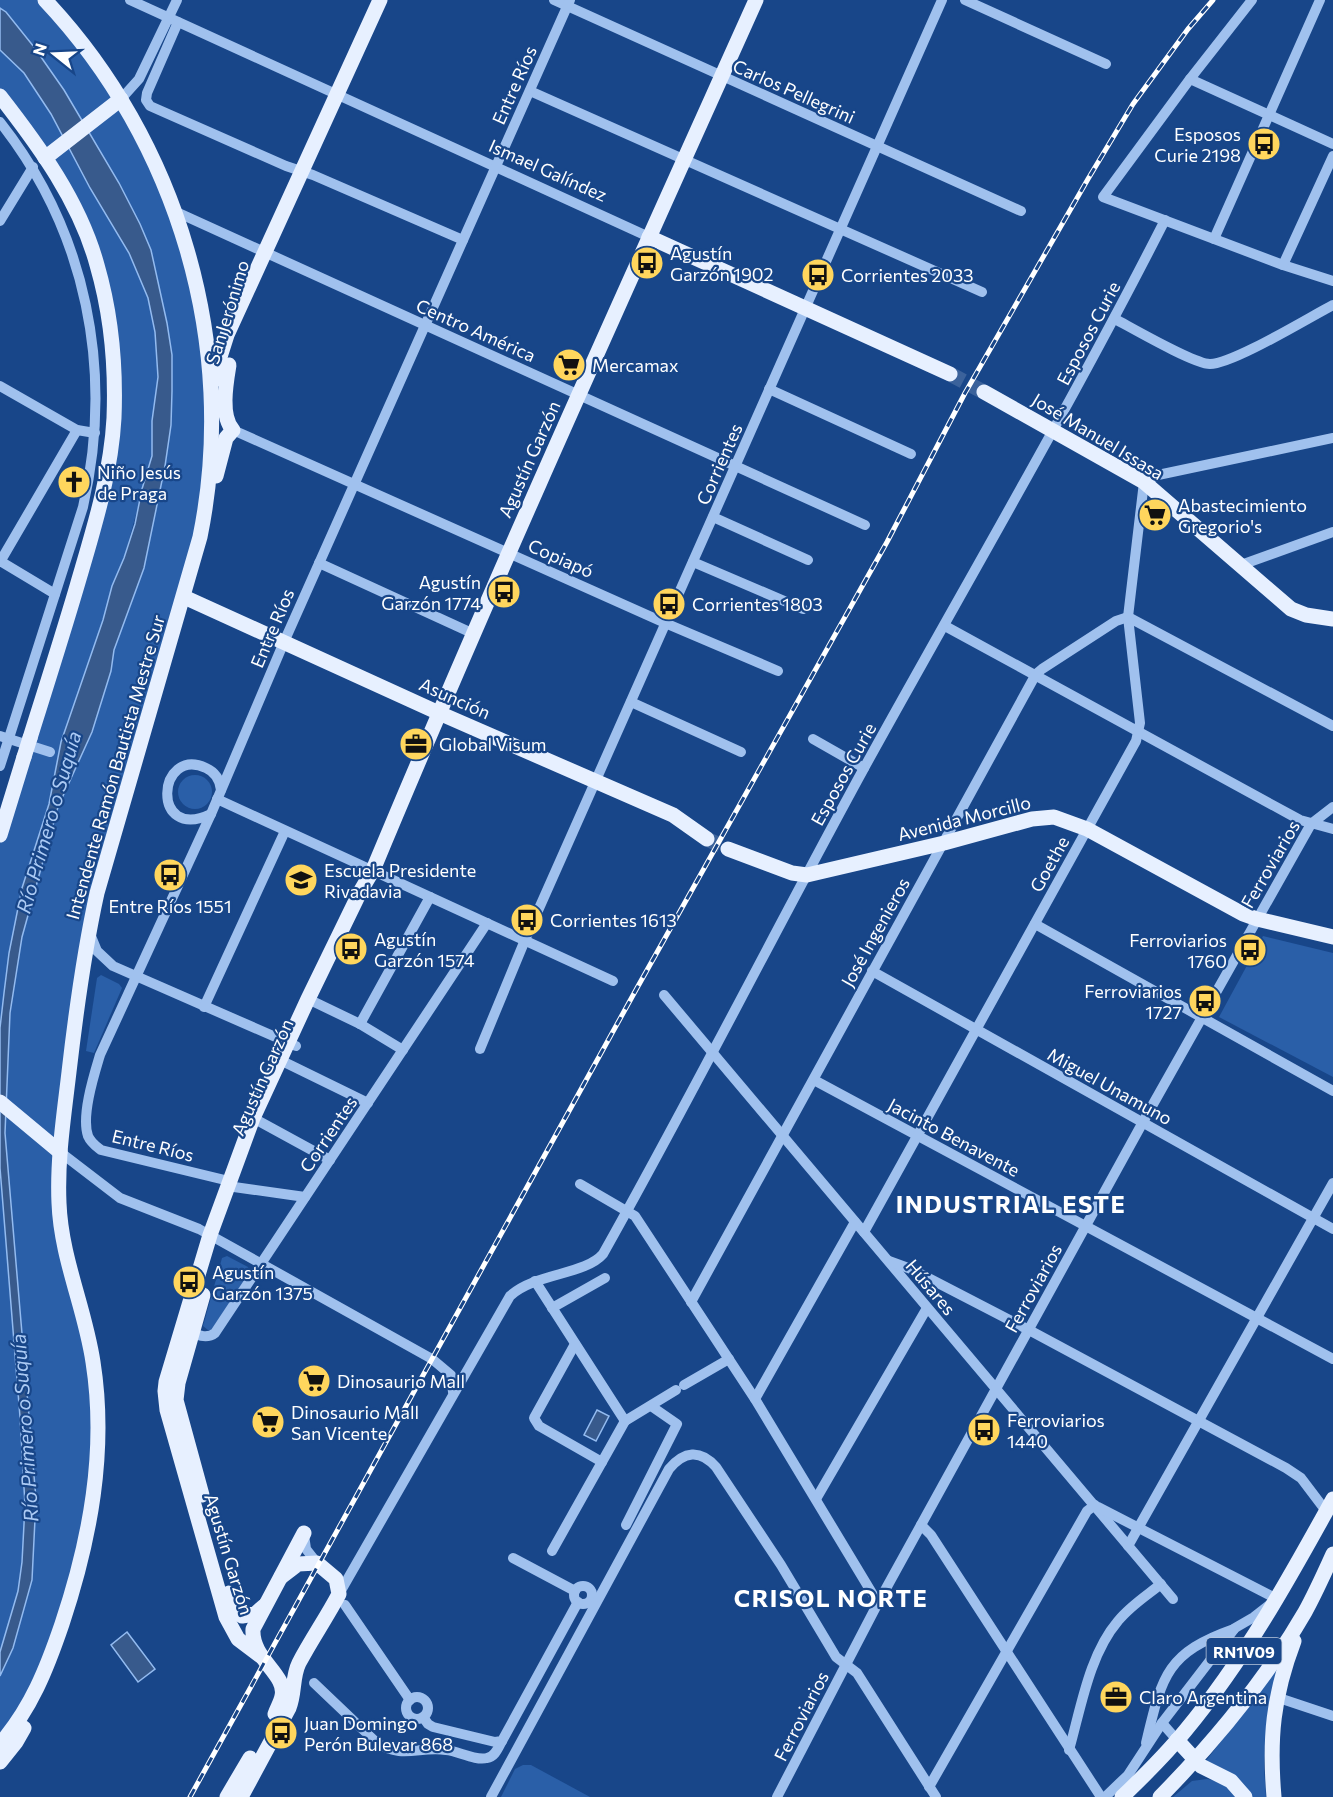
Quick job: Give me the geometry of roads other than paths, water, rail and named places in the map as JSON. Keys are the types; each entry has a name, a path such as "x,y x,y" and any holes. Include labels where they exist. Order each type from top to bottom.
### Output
{"main road":[{"name":"Intendente Ramón Bautista Mestre Sur","path":"0,1744 17,1724 45,1672 72,1595 88,1532 99,1430 93,1359 66,1257 60,1220 58,1149 78,1001 97,892 184,597 204,519 213,418 205,326 188,253 147,145 117,102 81,43 45,0"},
{"name":"San Jerónimo","path":"213,418 223,345 380,0"},
{"name":"Agustín Garzón","path":"263,1659 238,1639 226,1617 167,1410 166,1382 187,1331 231,1185 258,1121 312,1001 367,896 373,870 439,713 578,395 756,0"},
{"path":"0,96 39,163 75,209 97,264 106,306 111,346 114,419 108,467 97,518 0,835"},
{"path":"39,163 117,102"},
{"name":"Ismael Galíndez","path":"649,237 950,374"},
{"name":"San Jerónimo","path":"232,430 224,416 230,360 236,336 266,252"},
{"name":"José Manuel Issasa","path":"984,392 1144,482 1291,609 1306,615 1333,619"},
{"path":"204,519 223,445 232,430"},
{"name":"Asunción","path":"184,597 595,783 673,815 707,839"},
{"name":"Avenida Morcillo","path":"728,849 792,873 807,875 1042,818 1063,819 1087,829 1243,914 1333,937"},
{"path":"0,1102 58,1149"},
{"name":"Agustín Garzón","path":"187,1331 178,1383 177,1405 233,1609 245,1617 255,1614 264,1606"},
{"name":"RN1V09","path":"1122,1797 1177,1740 1227,1677 1277,1599 1330,1505"},
{"path":"264,1606 304,1533"},
{"name":"RN1V09","path":"1160,1797 1195,1760 1254,1689 1305,1612 1333,1554"},
{"path":"241,1797 289,1708 293,1698 294,1678 300,1662 342,1600 336,1579 317,1563 294,1565 281,1577"},
{"name":"Agustín Garzón","path":"263,1659 255,1645 253,1635 255,1624 264,1606"},
{"path":"1274,1797 1272,1740 1276,1697 1305,1612"},
{"path":"263,1659 285,1667 300,1662"},
{"path":"227,1797 283,1695 281,1683 263,1659"},
{"path":"0,1762 22,1732 45,1672"},
{"path":"1177,1740 1201,1766 1232,1780 1245,1797"}],"street":[{"name":"Ismael Galíndez","path":"130,0 649,237"},
{"path":"177,0 174,20 147,93 148,103 286,166 463,240"},
{"name":"Carlos Pellegrini","path":"554,0 568,3 722,76 1021,210"},
{"name":"Corrientes","path":"480,1049 525,940 942,0"},
{"path":"965,0 1106,64"},
{"path":"1252,0 1103,197 1283,265 1333,281"},
{"path":"1214,239 1320,0"},
{"name":"Entre Ríos","path":"305,1197 231,1185 101,1150 92,1143 88,1135 91,1083 100,1055 211,814 284,642 568,3"},
{"path":"117,102 139,79 174,20"},
{"path":"1190,79 1333,144"},
{"path":"530,91 982,292"},
{"path":"0,122 39,163 68,241 87,306 94,343 95,433 90,476 82,507 55,594 4,738 0,766"},
{"path":"1283,265 1333,156"},
{"path":"0,221 3,208 39,163"},
{"name":"Centro América","path":"172,210 865,525"},
{"name":"Esposos Curie","path":"474,1357 510,1296 520,1287 599,1259 628,1210 864,768 1054,431 1115,319 1165,220"},
{"path":"1115,319 1192,359 1209,364 1230,359 1333,305"},
{"path":"0,386 77,430 95,433"},
{"path":"770,389 911,454"},
{"path":"55,594 0,561 77,430"},
{"name":"Copiapó","path":"232,430 778,671"},
{"path":"1139,732 1128,617 1144,482 1158,475 1333,438"},
{"path":"713,517 808,560"},
{"path":"1241,564 1333,532"},
{"path":"693,562 802,609"},
{"path":"319,563 474,634"},
{"path":"1128,617 1333,726"},
{"name":"José Ingenieros","path":"691,1302 1036,674 1116,621 1128,617"},
{"path":"945,626 1311,824 1333,829"},
{"path":"631,702 741,752"},
{"name":"Goethe","path":"864,1232 1139,732"},
{"path":"4,738 50,752"},
{"path":"813,739 864,768"},
{"path":"211,814 198,820 188,820 179,817 172,810 167,802 166,792 168,783 178,770 195,765 211,771 217,777 219,795 285,831 613,981"},
{"name":"Ferroviarios","path":"777,1797 878,1603 1257,919 1311,824 1333,807"},
{"path":"204,1007 285,831"},
{"path":"360,1024 430,897"},
{"name":"Corrientes","path":"187,1331 208,1336 215,1333 487,923"},
{"path":"1035,924 1333,1091"},
{"path":"89,931 92,944 113,966 292,1044"},
{"name":"Miguel Unamuno","path":"872,971 1333,1229"},
{"name":"Húsares","path":"664,995 1173,1599"},
{"path":"312,1001 360,1024 403,1050"},
{"path":"285,1061 368,1103"},
{"name":"Jacinto Benavente","path":"814,1080 1333,1359"},
{"path":"258,1121 330,1160"},
{"path":"58,1149 120,1198 199,1229 441,1365 453,1379 452,1396"},
{"path":"1128,1546 1333,1183"},
{"path":"580,1184 635,1216 755,1399 878,1603"},
{"path":"755,1399 855,1222"},
{"path":"888,1261 911,1269 1029,1330 1294,1473 1330,1505"},
{"path":"552,1308 605,1278"},
{"path":"535,1281 625,1421"},
{"path":"816,1499 927,1308"},
{"path":"575,1344 534,1418 539,1426 602,1462"},
{"path":"441,1365 456,1367 474,1357"},
{"path":"474,1357 342,1600 410,1700 406,1710 410,1716 417,1719 423,1717 433,1727 495,1742 502,1741"},
{"path":"552,1551 625,1421 729,1359"},
{"path":"626,1525 677,1424 651,1406"},
{"path":"491,1797 669,1469 685,1456 694,1454 709,1459 716,1467 781,1565 836,1657 857,1673 936,1797"},
{"path":"929,1787 1087,1512 1095,1505 1277,1599 1246,1622 1203,1641 1176,1661 1160,1689 1144,1751"},
{"path":"921,1525 931,1535 1069,1750 1103,1797 1128,1775 1162,1723 1235,1628"},
{"path":"304,1533 306,1549 317,1563"},
{"path":"314,1683 377,1743 388,1750 398,1752 447,1750 482,1759 494,1755 576,1596 513,1557"},
{"path":"1069,1750 1090,1676 1109,1635 1130,1609 1161,1584"},
{"path":"1276,1697 1333,1716"},
{"path":"1162,1723 1177,1740"}],"water":[{"name":"Río Primero o Suquía","path":"0,8 6,12 34,47 64,90 119,183 140,224 151,250 167,323 172,355 172,391 171,425 165,466 144,568 114,650 111,671 92,732 58,807 22,937 10,1013 5,1133 36,1499 32,1580 13,1648 0,1676 0,1652 18,1591 25,1505 0,1168 0,1028 4,993 9,953 22,888 49,804 61,742 103,620 112,586 135,524 152,456 152,421 158,377 155,332 148,298 129,253 90,188 51,114 24,73 0,50"},
{"path":"597,1410 609,1416 596,1441 584,1435"},
{"path":"127,1632 155,1669 138,1682 111,1645"}],"tunnel":[{"path":"950,374 984,392"},
{"path":"707,839 728,849"}],"railway":[{"path":"190,1797 637,988 887,542 965,393 1133,104 1188,29 1213,0"}],"place":[{"name":"Esposos Curie 2198","path":"1264,144"},
{"name":"Agustín Garzón 1902","path":"647,263"},
{"name":"Corrientes 2033","path":"818,275"},
{"name":"Mercamax","path":"569,365"},
{"name":"Niño Jesús de Praga","path":"74,482"},
{"name":"Abastecimiento Gregorio's","path":"1155,515"},
{"name":"Agustín Garzón 1774","path":"504,592"},
{"name":"Corrientes 1803","path":"669,604"},
{"name":"Global Visum","path":"416,744"},
{"name":"Entre Ríos 1551","path":"170,875"},
{"name":"Escuela Presidente Rivadavia","path":"301,880"},
{"name":"Corrientes 1613","path":"527,920"},
{"name":"Agustín Garzón 1574","path":"351,949"},
{"name":"Ferroviarios 1760","path":"1250,950"},
{"name":"Ferroviarios 1727","path":"1205,1001"},
{"name":"Agustín Garzón 1375","path":"189,1282"},
{"name":"Dinosaurio Mall","path":"314,1381"},
{"name":"Dinosaurio Mall San Vicente","path":"268,1422"},
{"name":"Ferroviarios 1440","path":"984,1430"},
{"name":"Claro Argentina","path":"1116,1697"},
{"name":"Juan Domingo Perón Bulevar 868","path":"281,1733"}],"district":[{"name":"INDUSTRIAL ESTE","path":"1011,1203"},
{"name":"CRISOL NORTE","path":"831,1597"}]}
